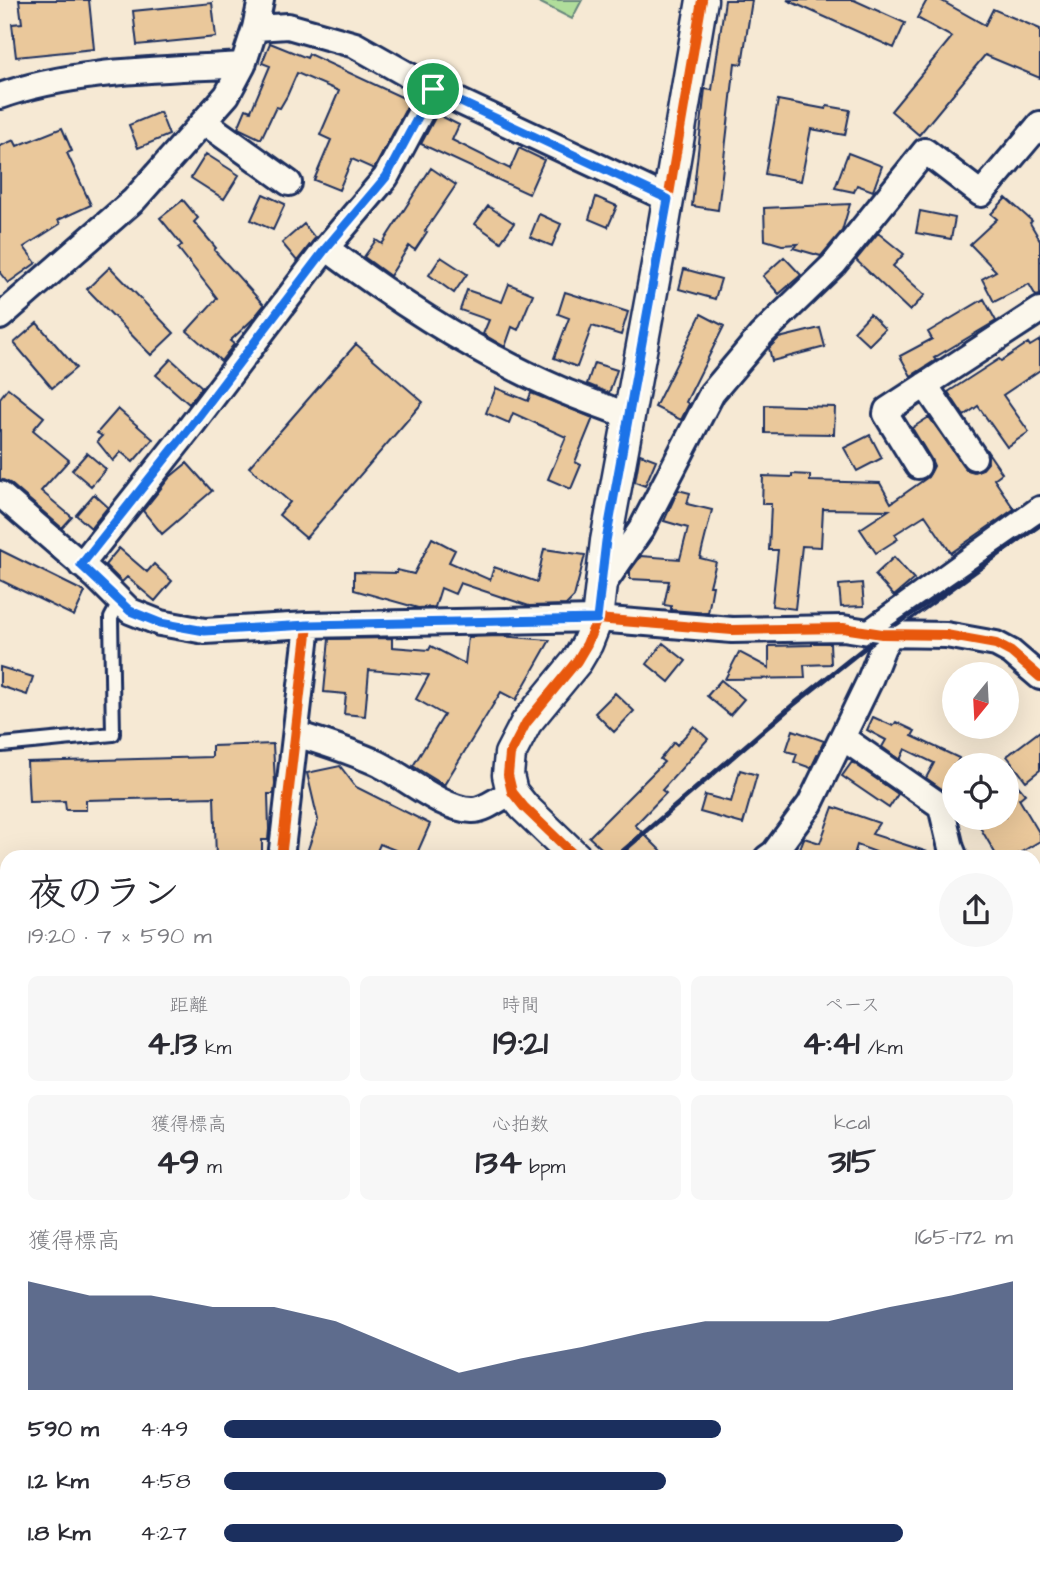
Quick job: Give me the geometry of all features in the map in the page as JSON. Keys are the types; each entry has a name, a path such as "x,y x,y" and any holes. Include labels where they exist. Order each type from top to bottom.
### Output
{"street":[{"path":"2,311 134,200 204,122 233,86 243,65 261,0"},
{"path":"569,850 512,792 508,775 510,754 526,723 577,661 597,619 606,541 702,0"},
{"path":"255,28 288,26 355,45 433,89 668,199"},
{"path":"0,96 17,90 84,78 243,65"},
{"path":"81,565 188,430 326,248 386,177 433,89"},
{"path":"204,122 289,183"},
{"path":"600,589 642,528 712,393 761,335 834,264 925,151 981,194 1040,124"},
{"path":"326,248 384,291 496,359 559,389 629,416"},
{"path":"918,466 886,414 892,404 1040,310"},
{"path":"925,385 974,457"},
{"path":"0,494 130,611 160,623 205,631 308,625 597,619 732,630 844,628 880,633 946,635 987,641 1011,652 1040,677"},
{"path":"880,633 1040,509"},
{"path":"282,850 308,625"},
{"path":"780,850 810,804 869,682 883,647 880,633"},
{"path":"296,734 380,764 405,781 457,808 475,810 512,792"},
{"path":"843,738 941,806 952,850"}],"lane":[{"path":"2,746 113,734 111,618 119,603"}],"green space":[{"path":"535,0 582,0 572,19"}],"building":[{"path":"19,0 89,0 94,49 16,57 12,24 22,23"},
{"path":"725,0 752,0 742,64 735,63 718,210 692,206 705,89 712,90"},
{"path":"787,0 854,0 905,23 894,48"},
{"path":"927,0 940,0 985,25 993,9 1040,29 1040,78 985,55 919,135 891,111 952,37 917,18"},
{"path":"212,3 216,37 137,45 133,11"},
{"path":"270,43 307,58 309,54 410,101 374,169 352,159 339,190 314,180 331,140 320,135 339,91 297,73 287,96 280,108 276,107 261,139 238,128 246,109 251,111 270,66 262,63"},
{"path":"778,100 826,109 827,106 850,110 845,135 811,129 801,181 765,174"},
{"path":"160,112 169,135 138,148 129,125"},
{"path":"437,114 459,125 452,140 510,169 519,148 544,160 529,194 421,144"},
{"path":"62,128 72,151 67,153 91,205 58,220 60,224 24,247 36,263 8,283 0,273 0,146 14,140 17,146"},
{"path":"848,153 882,166 873,191 857,185 854,192 835,188"},
{"path":"206,154 239,175 224,199 191,178"},
{"path":"431,168 456,185 415,250 409,246 390,276 364,257 376,240 382,244"},
{"path":"263,194 285,204 273,230 251,220"},
{"path":"596,197 617,206 608,227 589,219"},
{"path":"1006,198 1032,221 1030,223 1040,240 1040,295 1036,296 1029,284 994,302 982,279 996,271 970,244 997,219 991,214"},
{"path":"183,200 198,218 194,222 216,248 214,250 264,305 230,341 234,344 221,361 187,331 217,298 178,248 182,245 160,218"},
{"path":"850,204 842,231 821,256 793,248 798,244 782,245 765,240 764,208"},
{"path":"488,206 514,223 501,242 475,224"},
{"path":"920,211 955,218 951,239 916,233"},
{"path":"539,214 561,224 552,246 530,237"},
{"path":"304,224 315,238 297,261 282,243"},
{"path":"878,233 904,254 893,266 925,295 910,311 856,260"},
{"path":"441,257 467,274 454,293 429,275"},
{"path":"784,257 801,275 779,294 763,276"},
{"path":"110,267 174,333 151,355 87,289"},
{"path":"684,269 721,279 715,299 679,289"},
{"path":"509,284 533,294 518,330 512,327 505,347 483,334 489,320 460,310 467,290 502,302"},
{"path":"565,292 628,312 621,335 592,326 577,367 554,358 569,318 558,314"},
{"path":"984,299 996,321 934,358 936,360 911,376 900,356 932,339 928,332"},
{"path":"701,314 724,326 686,402 689,404 681,420 655,407"},
{"path":"870,314 885,329 869,345 854,331"},
{"path":"37,323 76,368 52,388 14,343"},
{"path":"820,328 825,347 772,361 769,348 779,338"},
{"path":"1040,340 1040,370 1003,395 1029,432 1007,447 978,406 964,416 948,392 999,359 1001,361 1028,343 1030,346"},
{"path":"356,344 423,402 306,538 279,515 290,502 249,467"},
{"path":"171,359 202,387 189,404 156,375"},
{"path":"594,363 617,370 609,393 587,384"},
{"path":"8,388 44,417 33,430 69,460 41,491 72,517 62,528 10,483 0,479 0,398"},
{"path":"496,388 528,401 531,393 593,418 575,462 581,465 571,489 548,479 566,437 513,413 509,423 486,413"},
{"path":"765,405 835,407 834,434 765,433"},
{"path":"118,409 153,439 133,462 121,452 113,461 97,441 102,436 97,433"},
{"path":"929,417 967,470 974,472 983,469 988,463 987,451 1002,473 994,479 1014,509 951,553 925,515 895,534 898,539 876,553 860,529 889,510 823,509 821,547 802,546 795,609 772,606 778,550 769,550 771,504 762,504 763,476 810,475 810,481 880,483 891,503 928,477 934,466 912,428"},
{"path":"870,435 882,458 857,471 844,448"},
{"path":"87,453 106,469 91,486 72,470"},
{"path":"640,454 656,460 645,486 635,482"},
{"path":"187,463 212,491 162,534 143,511 170,477"},
{"path":"678,490 690,493 687,504 712,510 700,558 716,562 710,586 713,586 708,613 671,610 671,606 664,605 669,581 630,579 630,571 641,556 680,559 688,528 664,521"},
{"path":"94,494 108,507 91,528 76,515"},
{"path":"432,538 455,550 449,562 490,580 494,567 537,582 544,549 585,555 574,597 566,605 529,606 460,583 455,594 441,588 435,607 418,608 354,590 354,572 397,573 397,570 414,574"},
{"path":"119,548 147,572 154,564 172,581 155,601 127,577 122,582 105,565"},
{"path":"0,550 85,592 74,616 0,580"},
{"path":"894,557 914,579 894,596 875,575"},
{"path":"862,583 864,606 841,607 839,585"},
{"path":"500,636 550,640 516,700 501,692 444,785 413,766 444,715 416,699 429,675 369,670 365,716 344,714 346,694 324,692 329,639 392,638 392,647 429,650 431,646 465,664 468,637"},
{"path":"663,643 686,661 669,682 647,664"},
{"path":"830,643 831,664 804,665 805,678 725,679 739,652 769,668 769,646"},
{"path":"0,667 33,677 27,695 0,686"},
{"path":"721,680 744,699 730,715 707,696"},
{"path":"615,693 634,711 614,732 595,713"},
{"path":"873,717 893,726 896,722 915,731 912,736 948,753 942,753 942,789 926,778 934,763 905,749 900,760 882,747 886,740 867,730"},
{"path":"694,726 708,739 662,790 666,793 635,825 660,850 603,850 589,837 664,762 660,759 674,742 677,745"},
{"path":"793,730 824,741 811,768 794,762 797,754 786,751"},
{"path":"1040,731 1040,770 1026,781 1019,772 1019,753 1011,753"},
{"path":"273,744 274,794 268,794 268,840 262,840 262,850 216,850 214,797 86,800 86,810 66,810 65,801 29,802 27,762 212,757 212,746"},
{"path":"852,762 898,794 889,808 842,776"},
{"path":"340,766 356,787 430,824 419,850 395,850 380,844 377,850 308,850 318,820 307,773"},
{"path":"740,770 757,775 743,824 700,812 705,795 731,802"},
{"path":"1019,787 1025,794 1019,799"},
{"path":"1019,799 1040,834 1040,841 1025,850 993,850 982,830 1019,830"},
{"path":"833,807 879,823 872,834 922,850 870,850 857,845 855,850 800,850 804,838 820,843"}],"railway":[{"path":"624,850 793,705 882,634 1040,525"}],"cycle path":[{"path":"569,850 512,792 508,775 510,754 526,723 577,661 597,619 606,541 702,0"},
{"path":"282,850 308,625 597,619 732,630 843,628 882,634 946,635 996,644 1011,652 1040,677"}],"route":[{"path":"433,89 668,199 606,541 597,619 308,625 205,631 160,623 130,611 81,565 188,430 326,248 386,177 433,89"}]}
